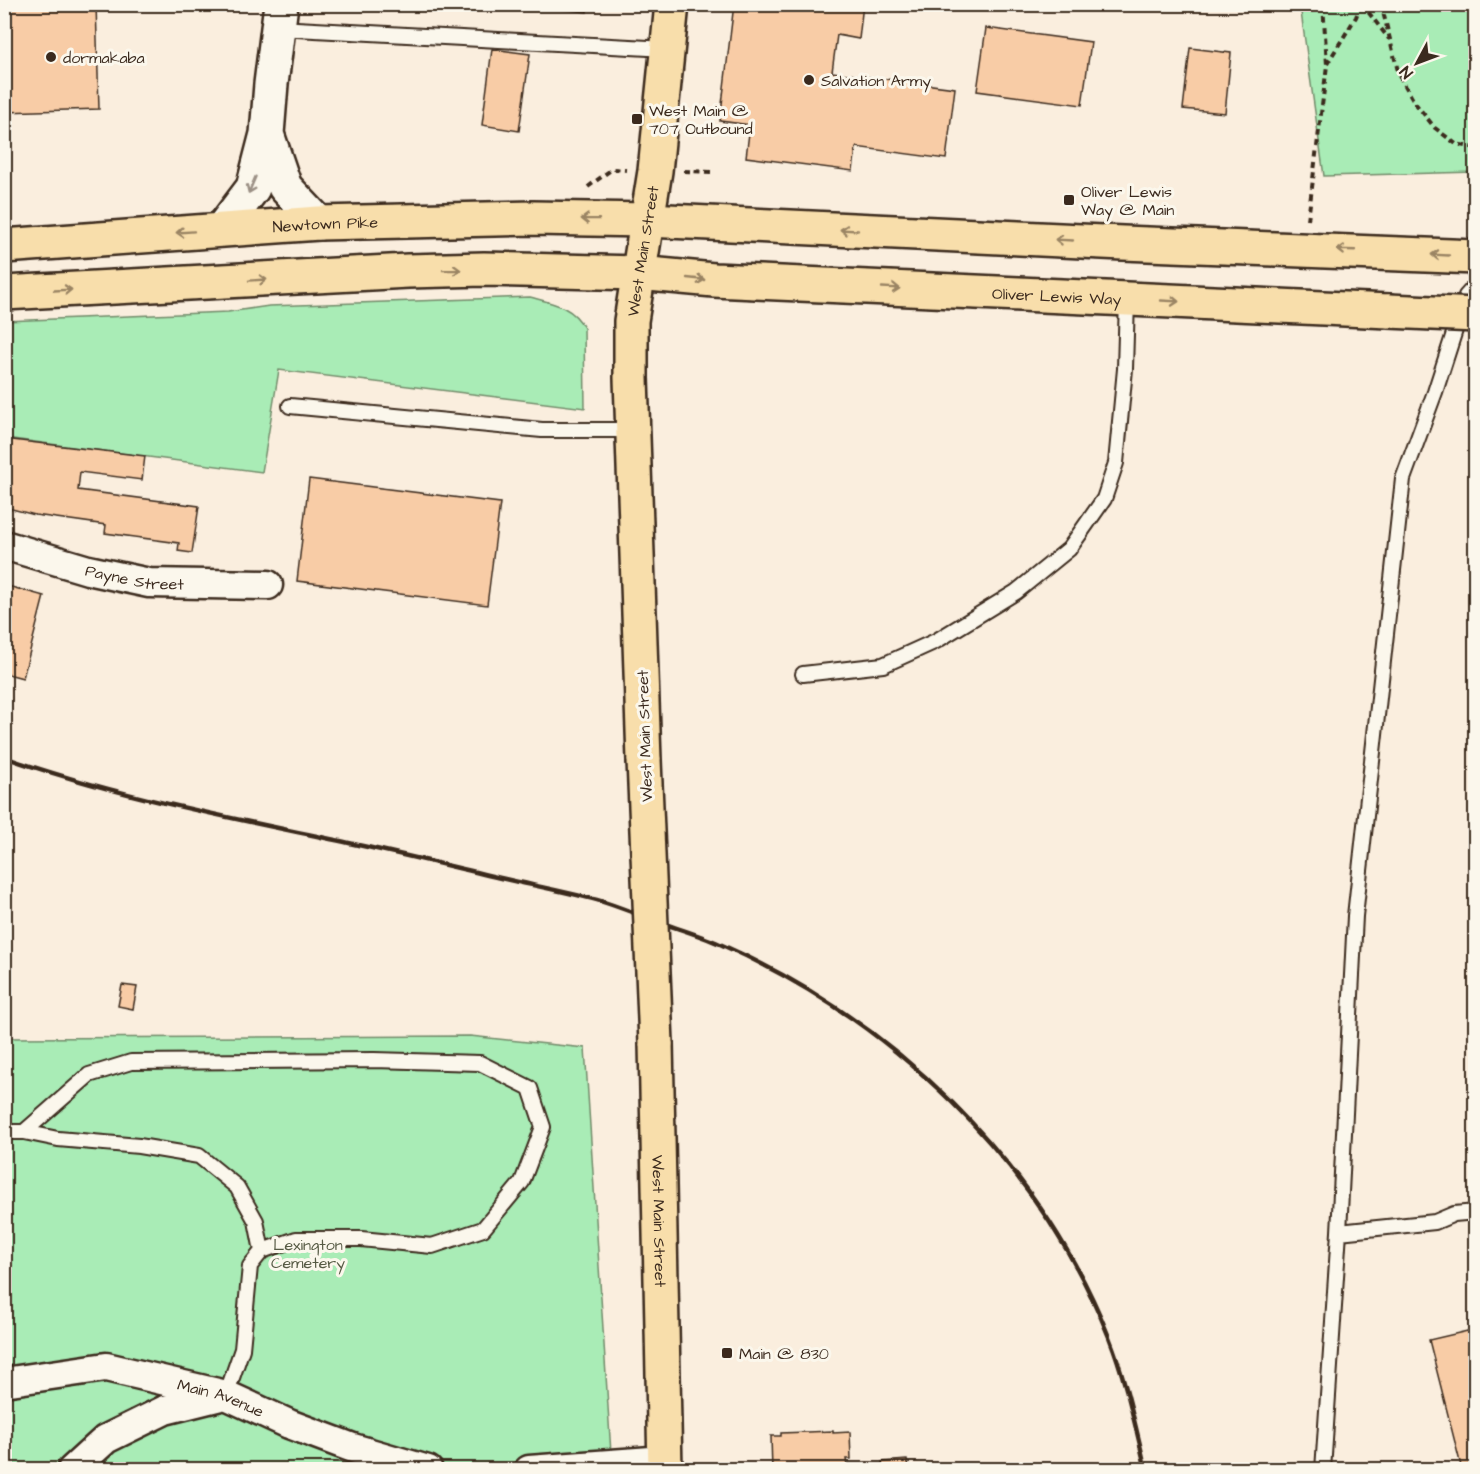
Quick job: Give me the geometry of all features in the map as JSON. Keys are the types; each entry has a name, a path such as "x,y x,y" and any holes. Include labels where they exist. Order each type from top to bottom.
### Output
{"main road":[{"name":"West Main Street","path":"665,1465 656,1043 644,760 631,321 648,220 672,4"},
{"path":"222,229 253,188 267,134 279,16"},
{"path":"267,134 285,187 320,223"},
{"name":"Newtown Pike","path":"4,246 320,223 533,218 648,220"},
{"path":"648,220 1476,257"},
{"path":"4,293 408,271 546,270 638,273"},
{"name":"Oliver Lewis Way","path":"638,273 714,280 1476,315"}],"street":[{"name":"Payne Street","path":"4,545 88,570 149,583 267,585"},
{"name":"Main Avenue","path":"4,1382 106,1367 226,1395 289,1424 353,1448 428,1470"},
{"path":"72,1470 106,1439 165,1410 226,1395"},
{"path":"529,1470 665,1465"}],"lane":[{"path":"279,16 667,49"},
{"path":"1323,1470 1339,1232 1355,916 1403,478 1435,392 1466,296 1476,285"},
{"path":"803,674 884,665 936,641 1016,592 1069,549 1104,500 1116,463 1125,369 1127,299"},
{"path":"290,406 542,430 633,430"},
{"path":"24,1132 89,1075 131,1062 374,1060 480,1063 530,1088 543,1127 522,1182 483,1229 432,1246 361,1239 296,1239 262,1251 250,1266 242,1349 226,1395"},
{"path":"4,1132 24,1132 58,1139 139,1146 199,1156 237,1187 256,1221 262,1251"},
{"path":"1339,1232 1435,1222 1454,1214 1476,1212"}],"path":[{"path":"1308,224 1327,65 1323,4"},
{"path":"1327,65 1356,17 1361,4"},
{"path":"1361,4 1390,40"},
{"path":"1381,4 1399,75 1415,103 1435,128 1456,144 1476,148"}],"green space":[{"path":"1300,5 1475,5 1475,172 1324,176"},
{"path":"530,297 568,310 584,328 585,408 279,370 262,472 5,438 5,321 228,312 269,306"},
{"name":"Lexington Cemetery","path":"470,1036 585,1048 612,1469 5,1469 4,1038"}],"building":[{"name":"dormakaba","path":"4,4 96,4 99,109 4,112"},
{"path":"531,4 587,4 587,12 531,6"},
{"name":"Salvation Army","path":"734,4 863,4 859,39 837,35 832,72 955,88 946,159 856,147 853,171 746,157 750,125 720,121"},
{"path":"986,28 1091,42 1082,105 977,91"},
{"path":"1190,48 1231,53 1225,113 1183,109"},
{"path":"492,49 530,54 519,131 482,125"},
{"path":"4,439 145,456 142,480 80,472 78,490 199,506 192,553 178,551 179,543 105,533 106,525 35,515 4,507"},
{"path":"309,479 500,503 487,605 297,581"},
{"path":"4,585 44,596 23,678 4,673"},
{"path":"122,985 137,987 133,1009 118,1006"},
{"path":"1476,1329 1476,1470 1462,1470 1429,1340"},
{"path":"833,1431 833,1433 850,1432 851,1459 846,1459 847,1466 836,1467 836,1470 772,1470 771,1436 781,1436 781,1433"},
{"path":"907,1460 908,1470 883,1470 882,1462"}],"railway":[{"path":"4,757 132,795 605,902 720,944 783,975 844,1013 900,1055 953,1103 1001,1155 1043,1212 1079,1273 1109,1337 1125,1386 1146,1470"}],"place":[{"name":"dormakaba","path":"51,57"},
{"name":"Salvation Army","path":"809,80"},
{"name":"West Main @ 707 Outbound","path":"637,119"},
{"name":"Oliver Lewis Way @ Main","path":"1069,200"},
{"name":"Main @ 830","path":"727,1353"}]}
